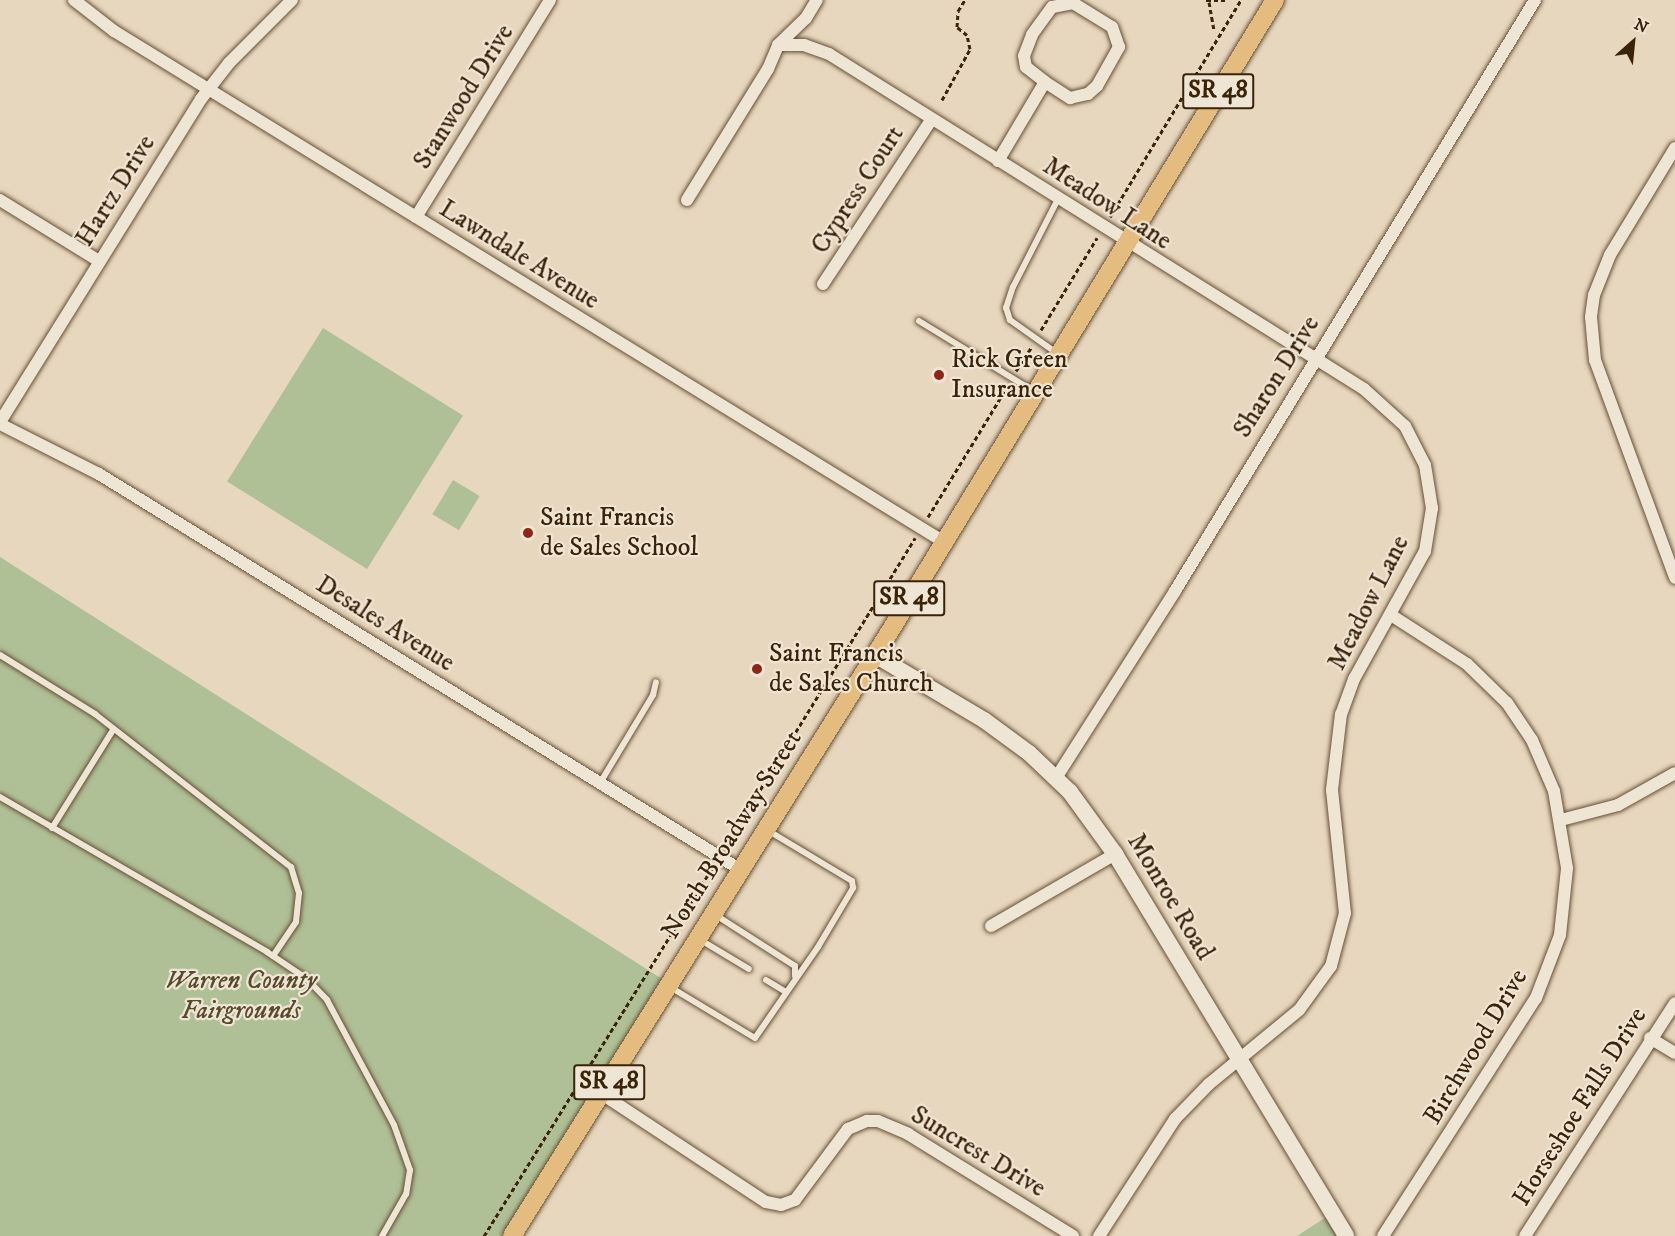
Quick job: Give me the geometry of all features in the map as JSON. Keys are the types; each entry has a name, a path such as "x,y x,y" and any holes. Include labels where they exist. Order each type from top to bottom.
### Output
{"main road":[{"name":"North Broadway Street","path":"512,1236 875,654 1275,0"}],"street":[{"name":"Lawndale Avenue","path":"74,0 114,31 944,542"},
{"name":"Hartz Drive","path":"0,423 208,89 292,0"},
{"name":"Stanwood Drive","path":"416,217 550,0"},
{"path":"687,200 768,69 778,45 806,18 817,0"},
{"name":"Sharon Drive","path":"1056,778 1175,591 1535,0"},
{"path":"1073,3 1112,27 1118,36 1116,58 1088,94 1070,98 1045,82 1026,67 1024,56 1032,35 1052,7 1073,3"},
{"name":"Meadow Lane","path":"778,45 804,45 829,54 1103,228 1315,358 1390,410 1405,426 1425,465 1431,486 1430,530 1421,561 1354,679 1341,714 1334,756 1335,835 1345,902 1339,945 1314,994 1209,1084 1159,1139 1099,1236"},
{"path":"998,161 1045,82"},
{"name":"Cypress Court","path":"823,284 931,120"},
{"path":"1675,148 1610,255 1594,296 1591,317 1595,360 1675,578"},
{"path":"0,200 99,261"},
{"name":"Desales Avenue","path":"0,423 99,474 741,870"},
{"name":"Birchwood Drive","path":"1383,1236 1508,1046 1550,967 1566,902 1567,868 1561,820 1542,760 1507,703 1467,664 1391,615"},
{"name":"Monroe Road","path":"875,654 984,720 1056,778 1115,854 1238,1061 1346,1236"},
{"path":"1561,820 1618,805 1675,773"},
{"path":"991,926 1115,854"},
{"name":"Horseshoe Falls Drive","path":"1525,1236 1650,1038 1675,1003"},
{"path":"1650,1038 1675,1053"},
{"name":"Suncrest Drive","path":"602,1094 766,1202 781,1205 795,1200 848,1129 867,1121 878,1121 908,1134 1073,1236"}],"lane":[{"path":"1058,199 1007,300 1010,320 1059,354"},
{"path":"919,321 1036,392"},
{"path":"0,655 95,714 291,867 299,893 296,922 273,956"},
{"path":"600,783 653,695 656,682"},
{"path":"52,828 113,730"},
{"path":"0,796 273,956 307,979 327,1000 394,1125 410,1170 406,1194 381,1236"},
{"path":"668,986 755,1038 847,898 852,881 766,830"},
{"path":"713,914 795,966 794,980"},
{"path":"698,938 749,969"},
{"path":"766,980 786,992"}],"path":[{"path":"942,100 970,49 967,35 957,27 958,11 965,0"},
{"path":"1214,30 1207,1 1225,0"},
{"path":"484,1236 921,528 1241,0"}],"green space":[{"path":"323,328 463,415 367,569 227,481"},
{"path":"453,480 480,496 459,530 432,514"},
{"name":"Warren County Fairgrounds","path":"0,557 670,984 512,1236 0,1236"},
{"path":"1331,1214 1346,1236 1297,1236"}],"place":[{"name":"Rick Green Insurance","path":"939,375"},
{"name":"Saint Francis de Sales School","path":"528,533"},
{"name":"Saint Francis de Sales Church","path":"757,669"}]}
